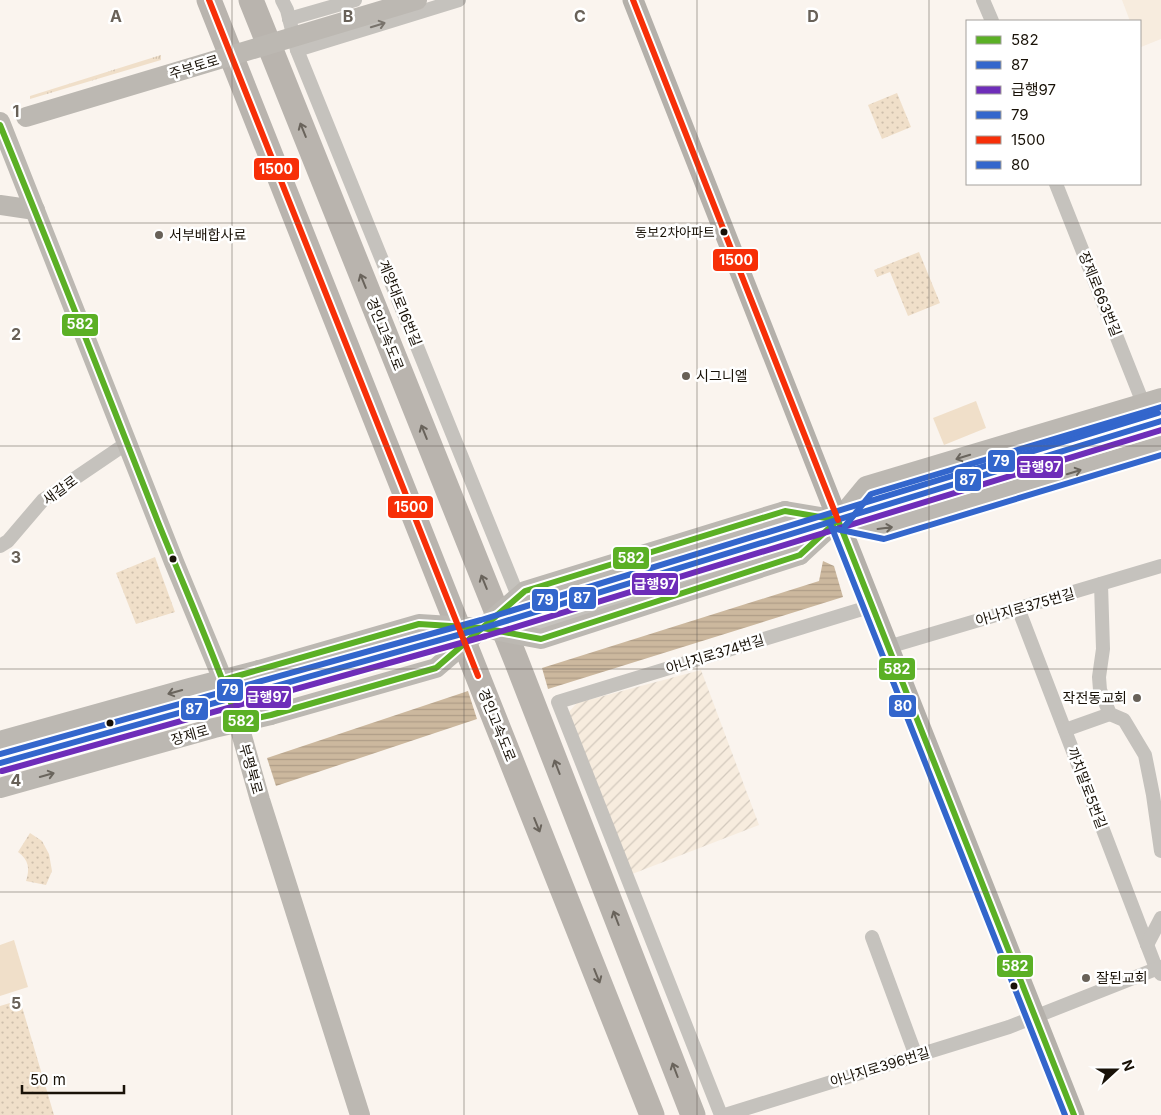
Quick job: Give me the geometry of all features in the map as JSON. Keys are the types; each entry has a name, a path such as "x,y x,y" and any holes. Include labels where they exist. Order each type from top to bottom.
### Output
{"highway":[{"name":"경인고속도로","path":"209,0 652,1115"},
{"name":"경인고속도로","path":"251,0 516,660 693,1115"}],"main road":[{"name":"주부토로","path":"0,124 417,0"},
{"path":"634,0 1074,1115"},
{"name":"부평북로","path":"0,124 177,571 223,680 238,722 260,800 360,1115"},
{"path":"0,205 35,210"},
{"name":"장제로","path":"223,680 419,624 483,628 541,639 800,555 838,520 866,486 1152,401"},
{"name":"장제로","path":"0,763 483,628 1161,421"},
{"name":"장제로","path":"0,788 238,722 271,715 436,668 525,591 785,511 882,530 1161,447"},
{"path":"0,741 223,680"}],"street":[{"name":"계양대로16번길","path":"282,0 298,50 531,628 798,543 838,520"},
{"path":"289,20 355,0"},
{"path":"298,50 459,0"},
{"path":"983,0 992,20"},
{"path":"317,12 311,19 310,31 316,37 326,41"},
{"name":"장제로663번길","path":"1056,185 1152,401"},
{"name":"새갈로","path":"0,546 8,541 43,500 127,443"},
{"path":"521,604 792,523 838,520"},
{"name":"아나지로375번길","path":"888,647 1161,566"},
{"path":"1101,584 1103,649 1100,690 1110,714"},
{"name":"아나지로374번길","path":"721,1115 558,702 872,606"},
{"name":"까치말로5번길","path":"1018,608 1147,945 1159,970"},
{"path":"1065,730 1110,714 1124,720 1145,755 1157,792 1161,850"},
{"path":"1147,945 1161,918"},
{"path":"872,938 916,1056"},
{"name":"아나지로396번길","path":"725,1115 1009,1027 1159,970"}],"shaded area":[{"path":"1122,0 1161,0 1161,39 1141,47 1141,20 1130,20"},
{"path":"823,561 834,566 843,597 548,689 542,668 819,581"},
{"path":"701,670 759,825 627,876 568,713 577,703"},
{"path":"468,691 477,719 276,786 267,758"}],"green space":[{"path":"161,55 161,60 30,99 30,96"},
{"path":"897,93 911,127 882,139 868,105"},
{"path":"919,252 940,303 908,316 890,272 877,277 874,270"},
{"path":"976,401 986,428 944,445 933,418"},
{"path":"155,557 175,612 136,624 116,573"},
{"path":"30,833 42,841 49,854 52,871 46,885 26,881 28,865 18,852"},
{"path":"14,940 28,987 0,996 0,945"},
{"path":"20,1000 54,1115 0,1115 0,1006"}],"transit line":[{"name":"1500","path":"209,0 478,676"},
{"name":"1500","path":"633,0 838,520"},
{"name":"582","path":"0,125 238,722 271,715 436,668 525,591 785,511 838,520"},
{"name":"80","path":"845,526 871,494 1161,407"},
{"name":"79","path":"0,754 481,620 1158,413"},
{"name":"87","path":"0,763 483,628 1161,421"},
{"name":"급행97","path":"2,771 486,636 1161,430"},
{"name":"80","path":"836,529 884,539 1161,455"},
{"name":"582","path":"838,520 1074,1115"},
{"name":"582","path":"223,680 419,624 483,628 541,639 800,555 838,520"},
{"name":"80","path":"830,523 1065,1115"}],"place":[{"name":"동보2차아파트","path":"724,232"},
{"name":"서부배합사료","path":"159,235"},
{"name":"시그니엘","path":"686,376"},
{"name":"작전동교회","path":"1137,698"},
{"name":"잘된교회","path":"1086,978"}]}
